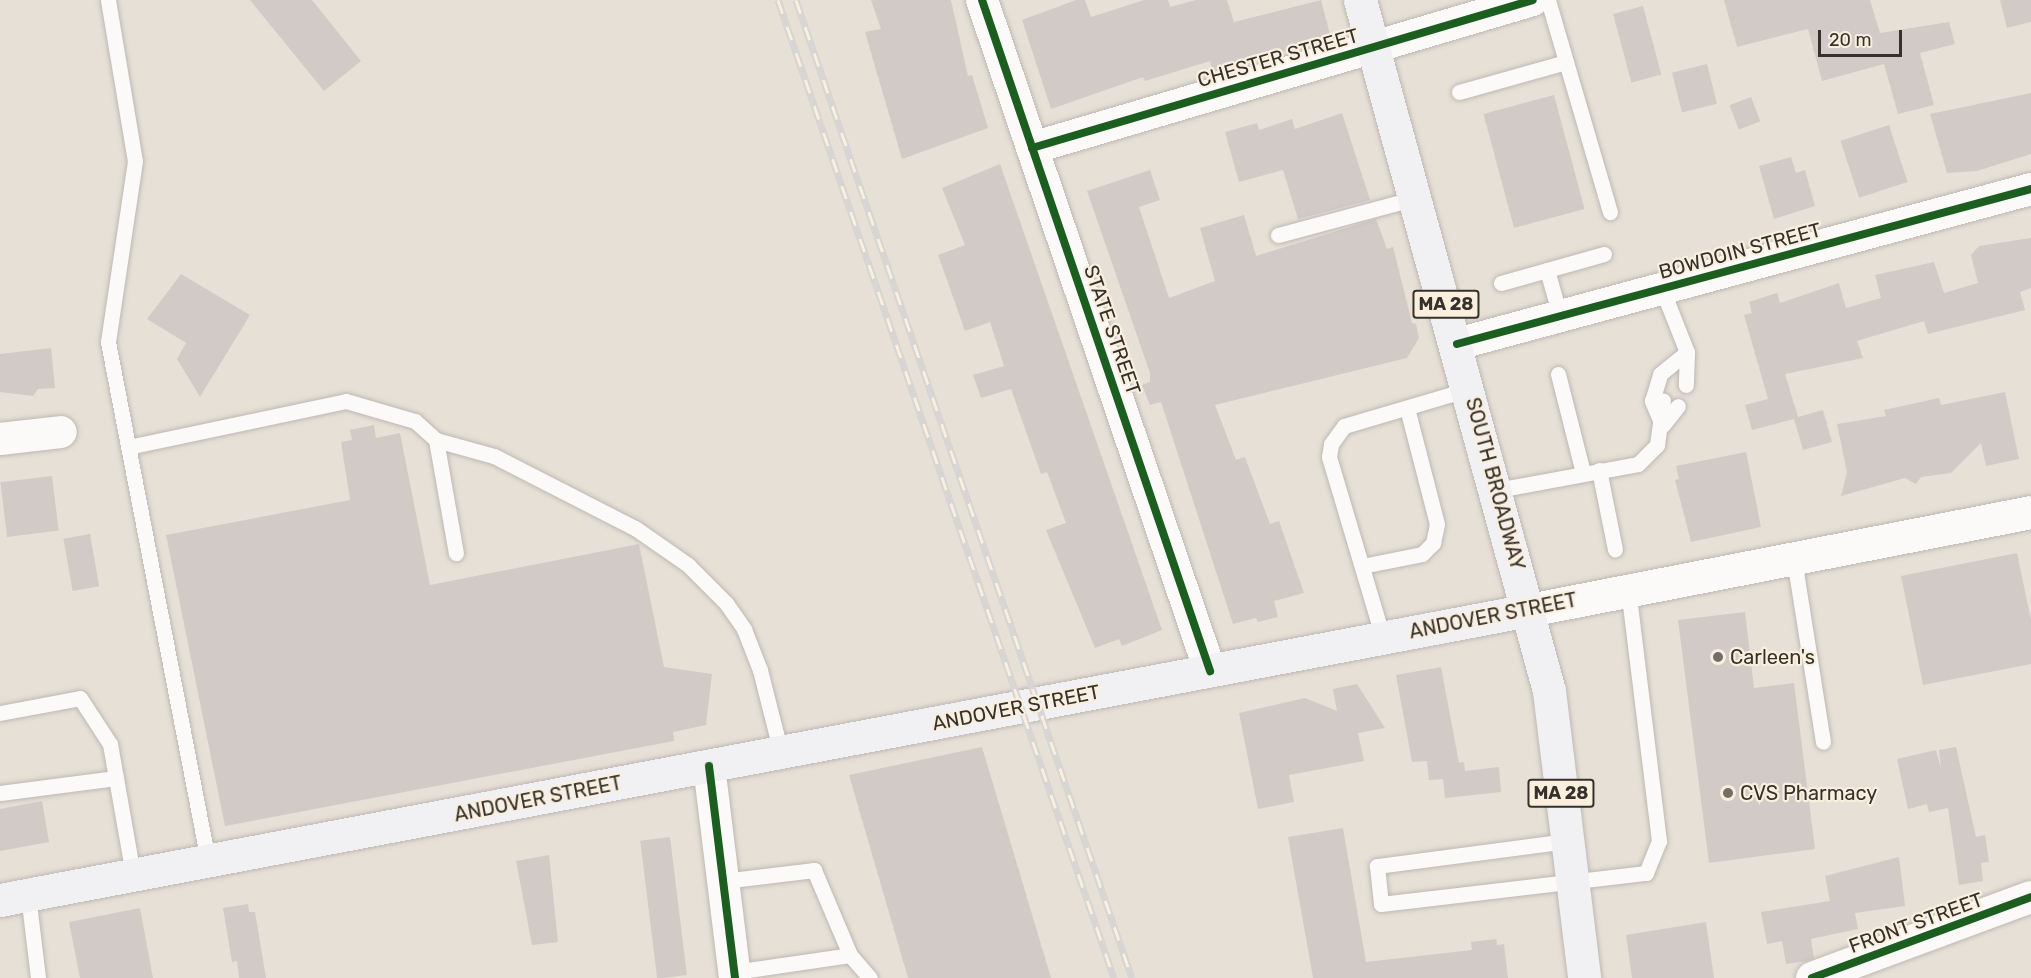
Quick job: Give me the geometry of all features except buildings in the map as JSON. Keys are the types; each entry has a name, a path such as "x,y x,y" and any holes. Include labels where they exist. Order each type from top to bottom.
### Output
{"main road":[{"name":"SOUTH BROADWAY","path":"1360,0 1497,490 1549,691 1584,978"},
{"name":"ANDOVER STREET","path":"14,897 781,753 2031,512"}],"street":[{"name":"STATE STREET","path":"982,0 1210,671"},
{"name":"CHESTER STREET","path":"1032,148 1533,0"},
{"name":"BOWDOIN STREET","path":"1457,345 2031,189"},
{"path":"0,439 61,432"},
{"path":"709,766 734,975"},
{"name":"FRONT STREET","path":"1812,978 2031,897"}],"lane":[{"path":"108,0 135,161 108,342 208,861"},
{"path":"1548,0 1610,212"},
{"path":"1459,92 1566,62"},
{"path":"1278,235 1416,198"},
{"path":"1501,284 1604,254"},
{"path":"1547,270 1560,316"},
{"path":"1662,289 1687,352 1686,385"},
{"path":"1670,379 1687,352"},
{"path":"1663,425 1652,401 1660,374 1687,352"},
{"path":"1558,374 1615,549"},
{"path":"1383,638 1329,457 1330,444 1344,426 1469,389"},
{"path":"1497,490 1638,464 1657,445 1663,425 1663,400"},
{"path":"128,447 346,401 415,421 436,440 494,456 636,528 688,565 726,603 744,629 760,670 781,753"},
{"path":"1663,425 1678,406"},
{"path":"1362,566 1422,554 1432,543 1437,524 1407,408"},
{"path":"436,440 456,554"},
{"path":"1794,559 1823,742"},
{"path":"1567,841 1377,866 1382,904 1573,884 1646,873 1659,841 1628,590"},
{"path":"0,713 80,698 110,744 133,875"},
{"path":"0,794 116,778"},
{"path":"723,881 814,870 850,955 870,978"},
{"path":"14,897 38,978"},
{"path":"734,975 850,955"}],"railway":[{"path":"778,0 1114,978"},
{"path":"796,0 1132,978"}],"cycle path":[{"path":"982,0 1210,671"},
{"path":"1032,148 1533,0"},
{"path":"1457,344 2031,189"},
{"path":"709,766 735,978"},
{"path":"1812,978 2031,897"}],"place":[{"name":"Carleen's","path":"1718,657"},
{"name":"CVS Pharmacy","path":"1728,793"}]}
